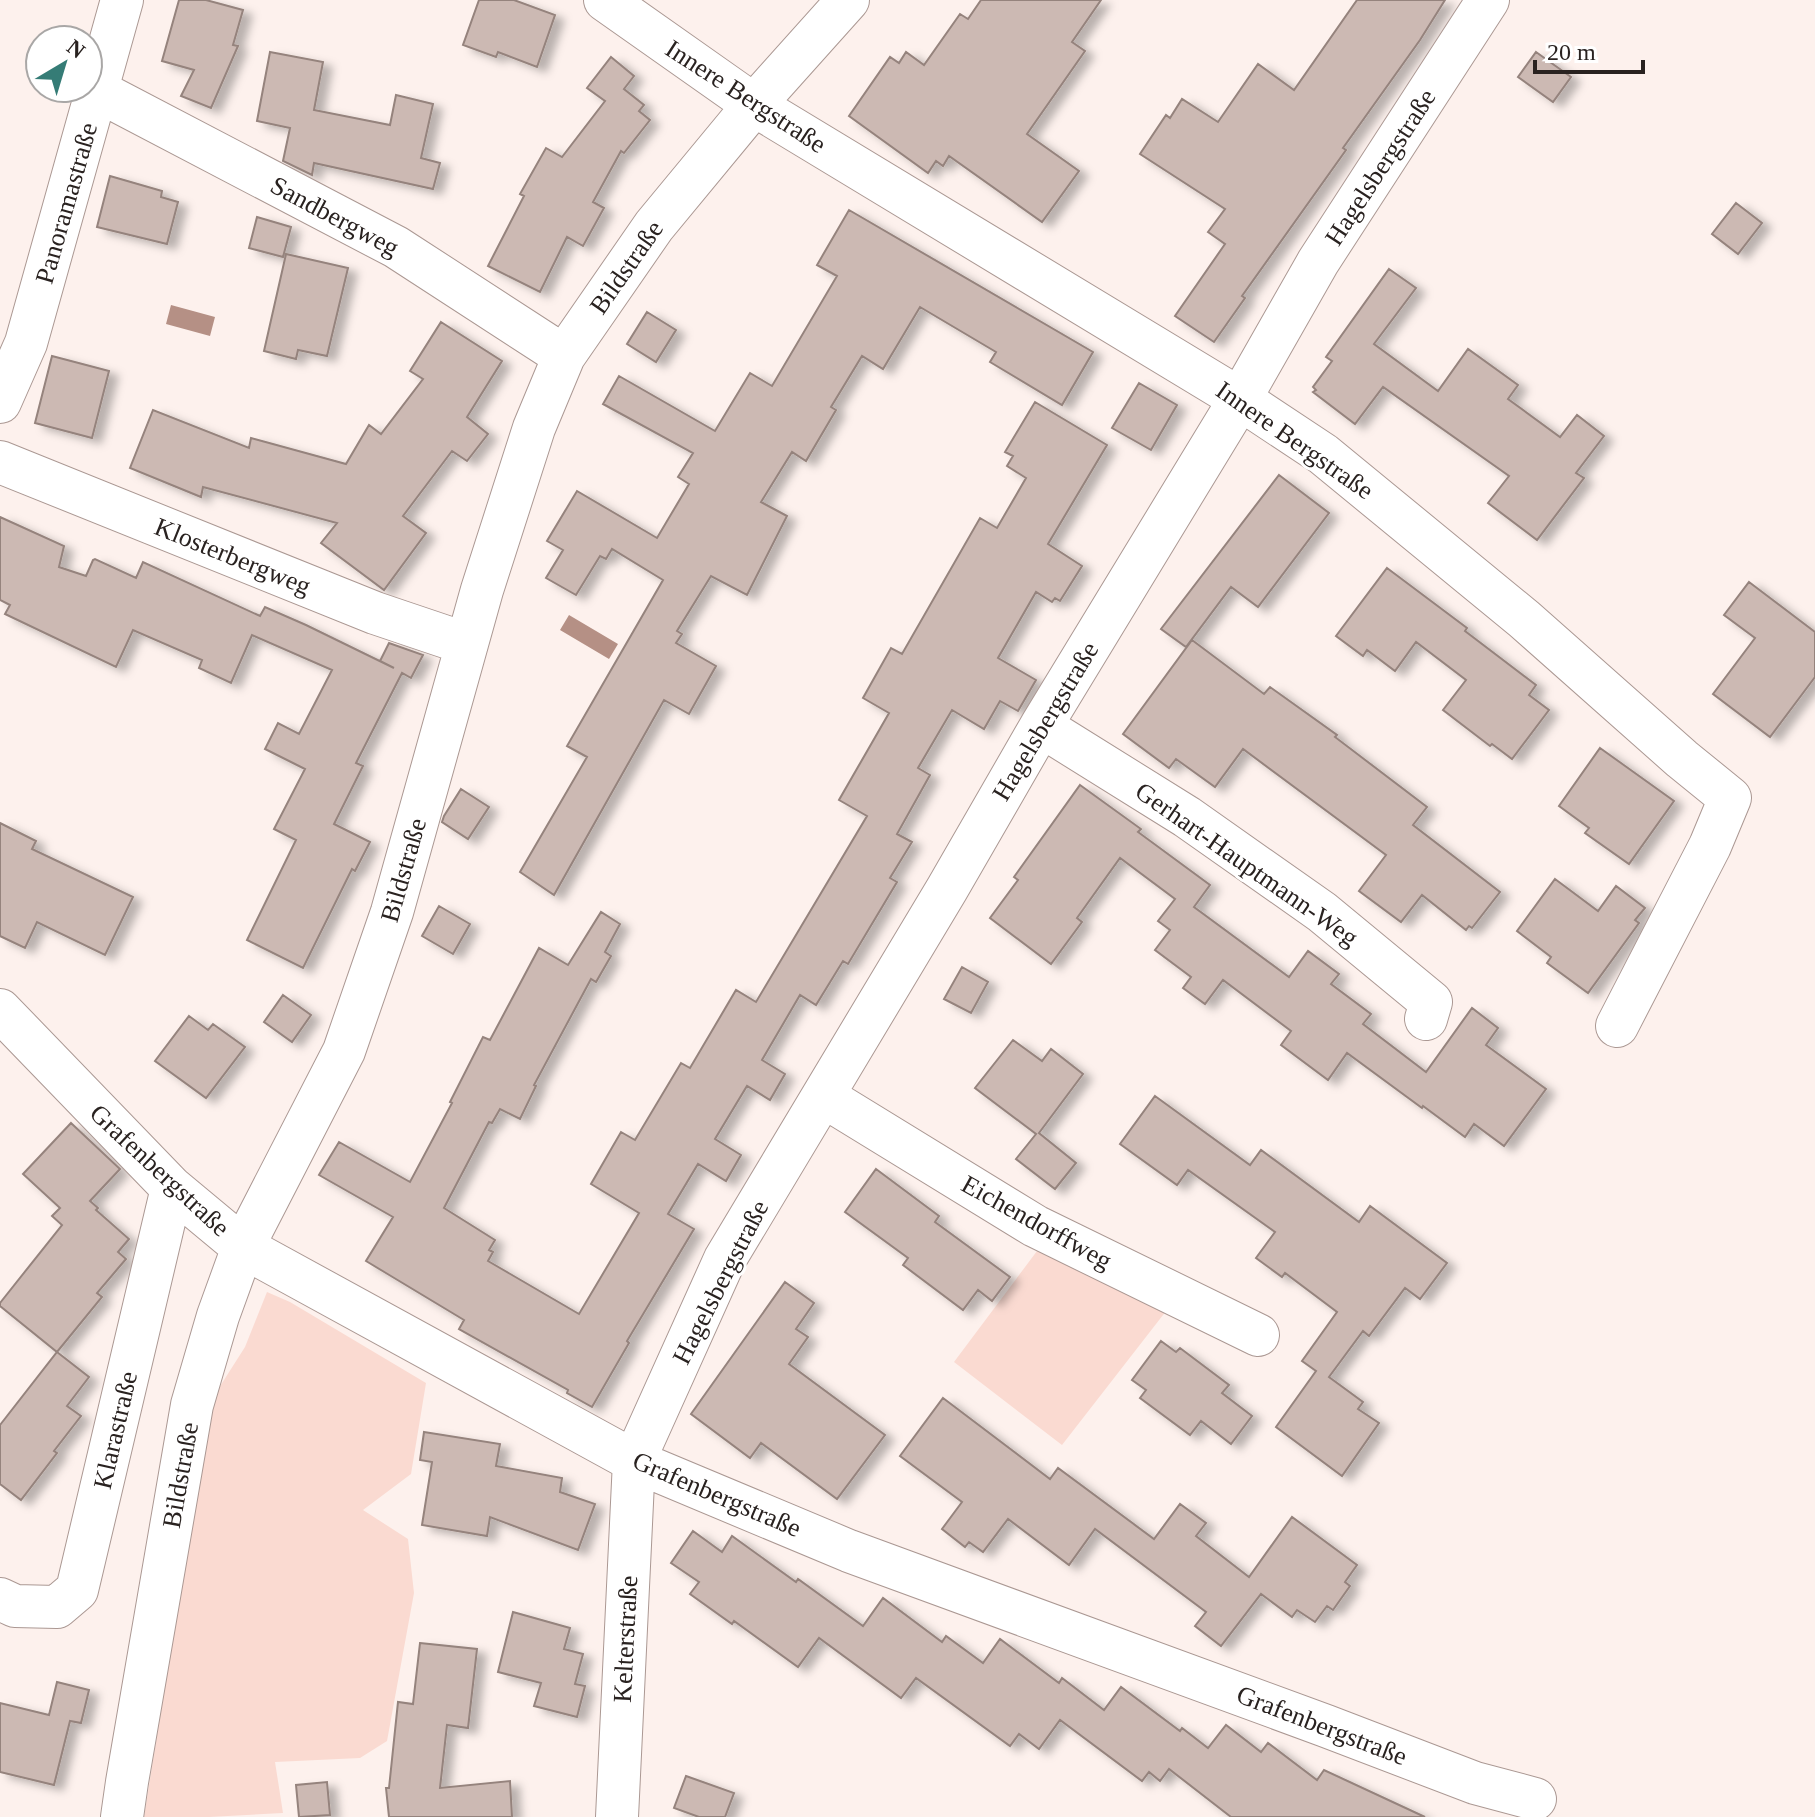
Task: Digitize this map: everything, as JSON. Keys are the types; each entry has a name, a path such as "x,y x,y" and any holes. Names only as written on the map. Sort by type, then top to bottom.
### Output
{"street":[{"name":"Panoramastraße","path":"104,68 122,0"},
{"name":"Innere Bergstraße","path":"605,0 754,105 1240,399 1335,464 1524,619 1730,798 1710,846 1617,1026"},
{"name":"Bildstraße","path":"122,1817 192,1405 218,1316 243,1247 344,1051 392,912 482,590 534,428 564,356 654,226 754,105 848,0"},
{"name":"Hagelsbergstraße","path":"634,1461 725,1259 1041,726 1240,399 1318,262 1488,0"},
{"name":"Sandbergweg","path":"104,94 396,247 564,356"},
{"name":"Panoramastraße","path":"0,402 26,343 94,104"},
{"name":"Klosterbergweg","path":"0,462 375,613 467,644"},
{"name":"Gerhart-Hauptmann-Weg","path":"1041,726 1187,817 1322,912 1431,1002 1426,1019"},
{"name":"Grafenbergstraße","path":"0,1010 172,1188 243,1247 634,1461 849,1551 1475,1783 1535,1799"},
{"name":"Eichendorffweg","path":"823,1096 1035,1226 1258,1335"},
{"name":"Klarastraße","path":"0,1599 15,1606 57,1607 77,1590 172,1188"},
{"name":"Kelterstraße","path":"617,1817 634,1461"}],"shaded area":[{"path":"171,305 215,317 210,336 166,324"},
{"path":"569,615 618,644 609,659 560,630"},
{"path":"1043,1243 1170,1306 1062,1445 954,1362"},
{"path":"267,1292 290,1302 426,1383 411,1474 363,1510 408,1539 414,1593 387,1741 360,1758 275,1762 283,1813 144,1817 210,1402 245,1347"}],"building":[{"path":"179,0 206,0 243,10 233,45 238,46 211,108 181,96 194,70 162,61"},
{"path":"479,0 514,0 555,15 537,67 498,52 496,57 463,45"},
{"path":"981,0 1101,0 1072,42 1085,51 1027,134 1079,171 1042,222 949,156 943,166 936,161 928,173 849,116 890,57 899,63 906,52 924,65 960,14 968,19"},
{"path":"1357,0 1445,0 1343,148 1346,150 1242,296 1245,298 1214,342 1175,316 1225,244 1208,232 1225,209 1140,154 1166,115 1170,118 1182,99 1218,122 1258,64 1294,90"},
{"path":"270,52 323,62 314,110 390,125 396,95 433,104 421,158 440,163 433,189 314,163 312,175 283,161 290,128 257,121"},
{"path":"1536,52 1571,77 1553,102 1518,77"},
{"path":"611,57 634,76 624,89 644,105 639,111 650,120 624,153 621,151 593,202 604,208 583,246 567,237 540,292 488,266 524,196 520,194 546,148 562,157 605,101 587,88"},
{"path":"110,176 162,191 161,197 178,202 167,244 97,227"},
{"path":"1736,203 1762,223 1738,254 1712,234"},
{"path":"849,210 1093,352 1062,405 990,362 996,352 920,307 883,369 862,356 831,407 836,410 806,461 792,452 761,502 787,516 747,595 711,576 677,631 682,634 676,643 716,666 689,714 664,700 554,895 520,872 587,757 567,746 663,580 612,549 606,559 600,556 576,595 546,578 563,550 547,541 577,491 657,538 689,484 678,477 693,453 603,404 619,376 715,431 750,373 772,386 837,276 817,265"},
{"path":"257,217 291,227 283,257 249,248"},
{"path":"286,254 348,268 327,356 298,350 296,359 264,351"},
{"path":"1389,269 1416,288 1374,344 1438,391 1468,349 1518,385 1508,399 1560,437 1577,415 1604,436 1576,473 1584,478 1537,540 1488,503 1509,476 1383,387 1355,424 1313,392 1316,390 1313,387 1332,361 1326,357"},
{"path":"647,312 676,330 656,362 627,344"},
{"path":"441,322 502,361 467,417 488,434 467,461 452,451 403,516 426,533 384,590 321,543 337,523 203,487 201,497 130,468 153,410 249,448 251,438 346,464 369,425 381,434 423,379 410,371"},
{"path":"52,356 109,371 92,438 35,423"},
{"path":"1139,383 1177,405 1151,450 1112,428"},
{"path":"1035,402 1107,445 1048,544 1082,566 1060,601 1055,598 1052,602 1036,592 998,658 1036,680 1018,711 1000,701 984,729 952,710 918,768 930,775 897,834 912,842 890,878 897,882 848,964 843,961 816,1005 800,995 762,1060 785,1074 770,1100 747,1086 715,1139 741,1155 726,1181 698,1164 668,1214 694,1229 627,1341 629,1343 592,1407 567,1393 568,1390 459,1329 464,1320 366,1261 393,1217 319,1175 339,1142 410,1182 483,1037 490,1040 539,948 568,965 601,912 620,924 605,952 611,956 596,982 591,979 534,1085 520,1119 500,1109 492,1123 489,1122 444,1208 495,1240 489,1250 493,1252 488,1261 579,1314 639,1213 591,1184 621,1132 635,1140 681,1063 690,1068 736,990 756,1002 867,816 839,800 889,713 863,698 891,648 902,654 980,518 997,528 1026,478 1007,466 1013,456 1005,452"},
{"path":"1279,475 1329,513 1258,607 1231,587 1186,647 1161,629"},
{"path":"0,517 64,546 59,567 86,576 95,559 136,578 143,562 260,616 265,607 394,668 380,661 389,643 423,655 411,678 402,673 356,763 363,766 334,824 370,842 355,871 352,869 303,968 247,940 296,840 274,829 305,769 265,749 278,723 299,734 332,670 252,635 231,683 199,668 202,660 133,630 116,667 5,614 10,605 0,600"},
{"path":"1387,568 1536,685 1529,695 1549,710 1512,759 1443,710 1466,680 1416,642 1395,671 1367,650 1363,656 1336,636"},
{"path":"1749,582 1815,632 1815,677 1770,737 1713,694 1755,638 1724,615"},
{"path":"1192,640 1264,694 1270,687 1337,735 1335,737 1427,807 1413,825 1500,892 1472,928 1469,926 1466,930 1422,895 1401,922 1359,891 1386,855 1243,749 1215,787 1176,759 1169,768 1123,734"},
{"path":"1600,748 1674,801 1629,864 1585,833 1589,828 1559,806"},
{"path":"1080,785 1210,885 1194,907 1289,977 1308,951 1339,974 1331,984 1371,1014 1363,1024 1426,1072 1472,1008 1498,1028 1486,1045 1546,1089 1504,1146 1474,1124 1465,1137 1347,1053 1328,1080 1281,1045 1291,1031 1223,980 1205,1004 1183,988 1191,977 1155,950 1170,930 1158,921 1175,899 1120,858 1077,918 1082,922 1051,964 990,918 1018,880 1014,877"},
{"path":"461,789 489,807 468,839 442,822"},
{"path":"0,823 36,841 32,849 133,897 105,955 37,922 25,948 0,936"},
{"path":"1555,879 1598,911 1616,886 1645,908 1635,920 1639,923 1588,993 1547,963 1551,957 1517,931"},
{"path":"439,906 470,924 453,954 422,936"},
{"path":"962,967 988,982 971,1013 944,999"},
{"path":"283,995 311,1015 292,1042 264,1022"},
{"path":"189,1016 208,1030 213,1024 245,1047 206,1098 155,1061"},
{"path":"1013,1040 1042,1061 1051,1049 1083,1074 1039,1133 1076,1163 1055,1189 1016,1159 1036,1134 975,1088"},
{"path":"1155,1096 1250,1165 1261,1150 1359,1222 1370,1206 1447,1263 1420,1299 1405,1288 1369,1336 1363,1331 1329,1377 1363,1402 1358,1409 1379,1423 1342,1476 1276,1427 1316,1371 1302,1361 1337,1312 1285,1273 1282,1277 1256,1258 1275,1232 1188,1170 1177,1185 1120,1144"},
{"path":"71,1123 120,1169 90,1201 129,1239 118,1252 126,1259 97,1293 102,1297 57,1352 0,1303 62,1225 52,1216 60,1208 23,1174"},
{"path":"876,1169 939,1216 935,1222 1010,1277 992,1301 978,1290 963,1310 903,1265 908,1258 845,1212"},
{"path":"785,1282 814,1303 796,1329 808,1337 789,1364 885,1435 837,1499 761,1443 750,1458 691,1414"},
{"path":"1161,1341 1176,1352 1180,1348 1229,1385 1222,1393 1252,1416 1231,1444 1201,1421 1190,1435 1140,1398 1146,1390 1132,1380"},
{"path":"57,1352 89,1377 67,1406 81,1416 21,1500 0,1484 0,1425"},
{"path":"943,1398 1050,1479 1058,1468 1154,1539 1180,1504 1206,1523 1196,1536 1249,1577 1292,1517 1357,1565 1345,1582 1350,1586 1333,1610 1327,1606 1315,1622 1297,1610 1292,1617 1261,1594 1221,1646 1195,1626 1206,1612 1095,1529 1069,1565 1008,1519 983,1552 969,1542 965,1547 942,1529 962,1502 900,1456"},
{"path":"424,1432 500,1444 496,1466 562,1478 560,1492 595,1504 578,1550 490,1517 487,1536 422,1525 432,1462 420,1460"},
{"path":"693,1531 722,1552 732,1536 863,1626 883,1598 942,1642 946,1636 983,1663 1000,1639 1059,1683 1062,1678 1104,1710 1121,1687 1208,1748 1226,1725 1261,1752 1268,1743 1317,1780 1324,1770 1425,1817 1231,1817 1169,1769 1160,1781 1149,1772 1142,1781 1060,1720 1039,1749 1019,1734 1010,1746 916,1678 901,1698 819,1638 798,1667 690,1594 699,1582 671,1563"},
{"path":"513,1612 570,1628 564,1649 583,1654 575,1684 585,1686 577,1717 534,1706 541,1683 498,1672"},
{"path":"420,1643 477,1649 468,1728 447,1725 440,1788 510,1781 512,1817 389,1817 386,1788 389,1788 398,1702 413,1704"},
{"path":"57,1682 89,1690 81,1723 70,1721 54,1785 0,1772 0,1703 49,1715"},
{"path":"686,1776 734,1793 725,1817 699,1817 674,1808"},
{"path":"327,1782 330,1815 299,1817 296,1785"}]}
